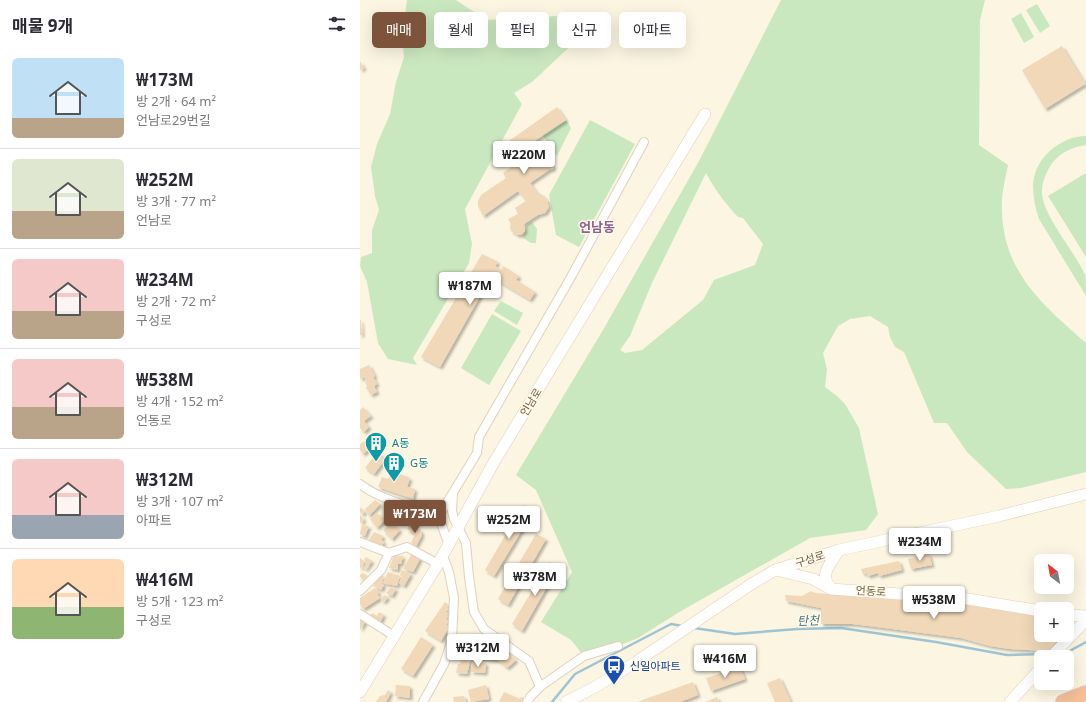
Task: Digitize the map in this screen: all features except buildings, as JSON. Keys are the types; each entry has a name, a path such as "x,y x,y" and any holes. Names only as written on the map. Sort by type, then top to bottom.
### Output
{"highway":[{"path":"1063,702 1086,693"}],"main road":[{"name":"언남로","path":"360,692 441,560 494,462 704,114"},
{"name":"구성로","path":"566,702 595,687 636,662 750,585 775,570 839,550 999,516 1086,494"},
{"path":"831,589 824,578 825,573 839,550"},
{"name":"언동로","path":"775,570 812,579 831,589 968,599 1034,610"},
{"path":"1074,615 1086,616"},
{"path":"1058,650 1086,620"},
{"path":"1010,702 1034,675"}],"street":[{"path":"438,515 477,453 479,437 569,280 644,142"},
{"path":"360,484 385,498 438,515"},
{"path":"454,489 452,511 458,528 466,543 468,577 474,612 484,629 529,662 540,687"},
{"path":"438,515 449,545"},
{"path":"360,542 389,554"},
{"path":"360,591 381,570 389,554 407,547 441,560 449,572 454,598 452,639 444,664 423,702"},
{"path":"360,614 394,636"},
{"path":"527,702 540,687 584,656 618,646"}],"green space":[{"path":"407,0 456,0 474,12 434,12 434,48 488,48 488,20 496,19 496,48 549,48 549,16 557,16 557,48 568,48 532,82 514,93 522,104 465,209 472,244 469,263 413,358 417,365 388,359 378,343 367,282 360,266 361,257 372,253 372,230 379,210 375,196 371,167 377,144 390,114 396,82 404,57 403,48 426,48 426,12 405,12"},
{"path":"781,0 985,0 980,20 979,145 1008,165 1002,198 1003,223 1007,244 1015,264 1025,281 1038,297 1086,343 1086,472 1021,488 1006,489 967,452 947,423 934,423 904,352 895,347 890,337 888,327 870,316 850,319 838,326 823,353 827,369 825,387 845,404 859,428 878,514 866,530 810,538 681,611 638,638 618,646 584,656 571,640 541,622 572,572 536,490 516,475 603,330 699,161","holes":["706,173 729,207 738,217 743,218 763,244 755,265 714,280 703,300 642,350 625,353 620,350 630,336 652,283"]},
{"path":"1037,4 1050,26 1040,33 1026,10"},
{"path":"1021,13 1034,37 1024,43 1011,19"},
{"path":"566,120 571,128 557,156 542,135"},
{"path":"590,120 635,144 579,247 556,235 549,195"},
{"path":"1086,136 1086,145 1070,149 1060,155 1052,163 1045,177 1042,191 1043,200 1047,211 1085,275 1086,296 1039,219 1034,202 1033,185 1034,175 1038,166 1050,151 1067,140"},
{"path":"1086,173 1086,257 1048,196"},
{"path":"532,222 537,229 536,243 531,243 523,238 527,225"},
{"path":"501,301 523,313 517,325 494,311"},
{"path":"492,314 521,331 489,385 461,368"}],"waterway":[{"name":"탄천","path":"552,702 575,674 671,624 683,626"},
{"name":"탄천","path":"694,628 735,634 797,629 841,628 936,642 1007,655 1034,654"},
{"name":"탄천","path":"1071,650 1086,642"}],"place":[{"name":"A동","path":"376,462"},
{"name":"G동","path":"394,482"},
{"name":"신일아파트","path":"614,686"}],"district":[{"name":"언남동","path":"597,227"}]}
